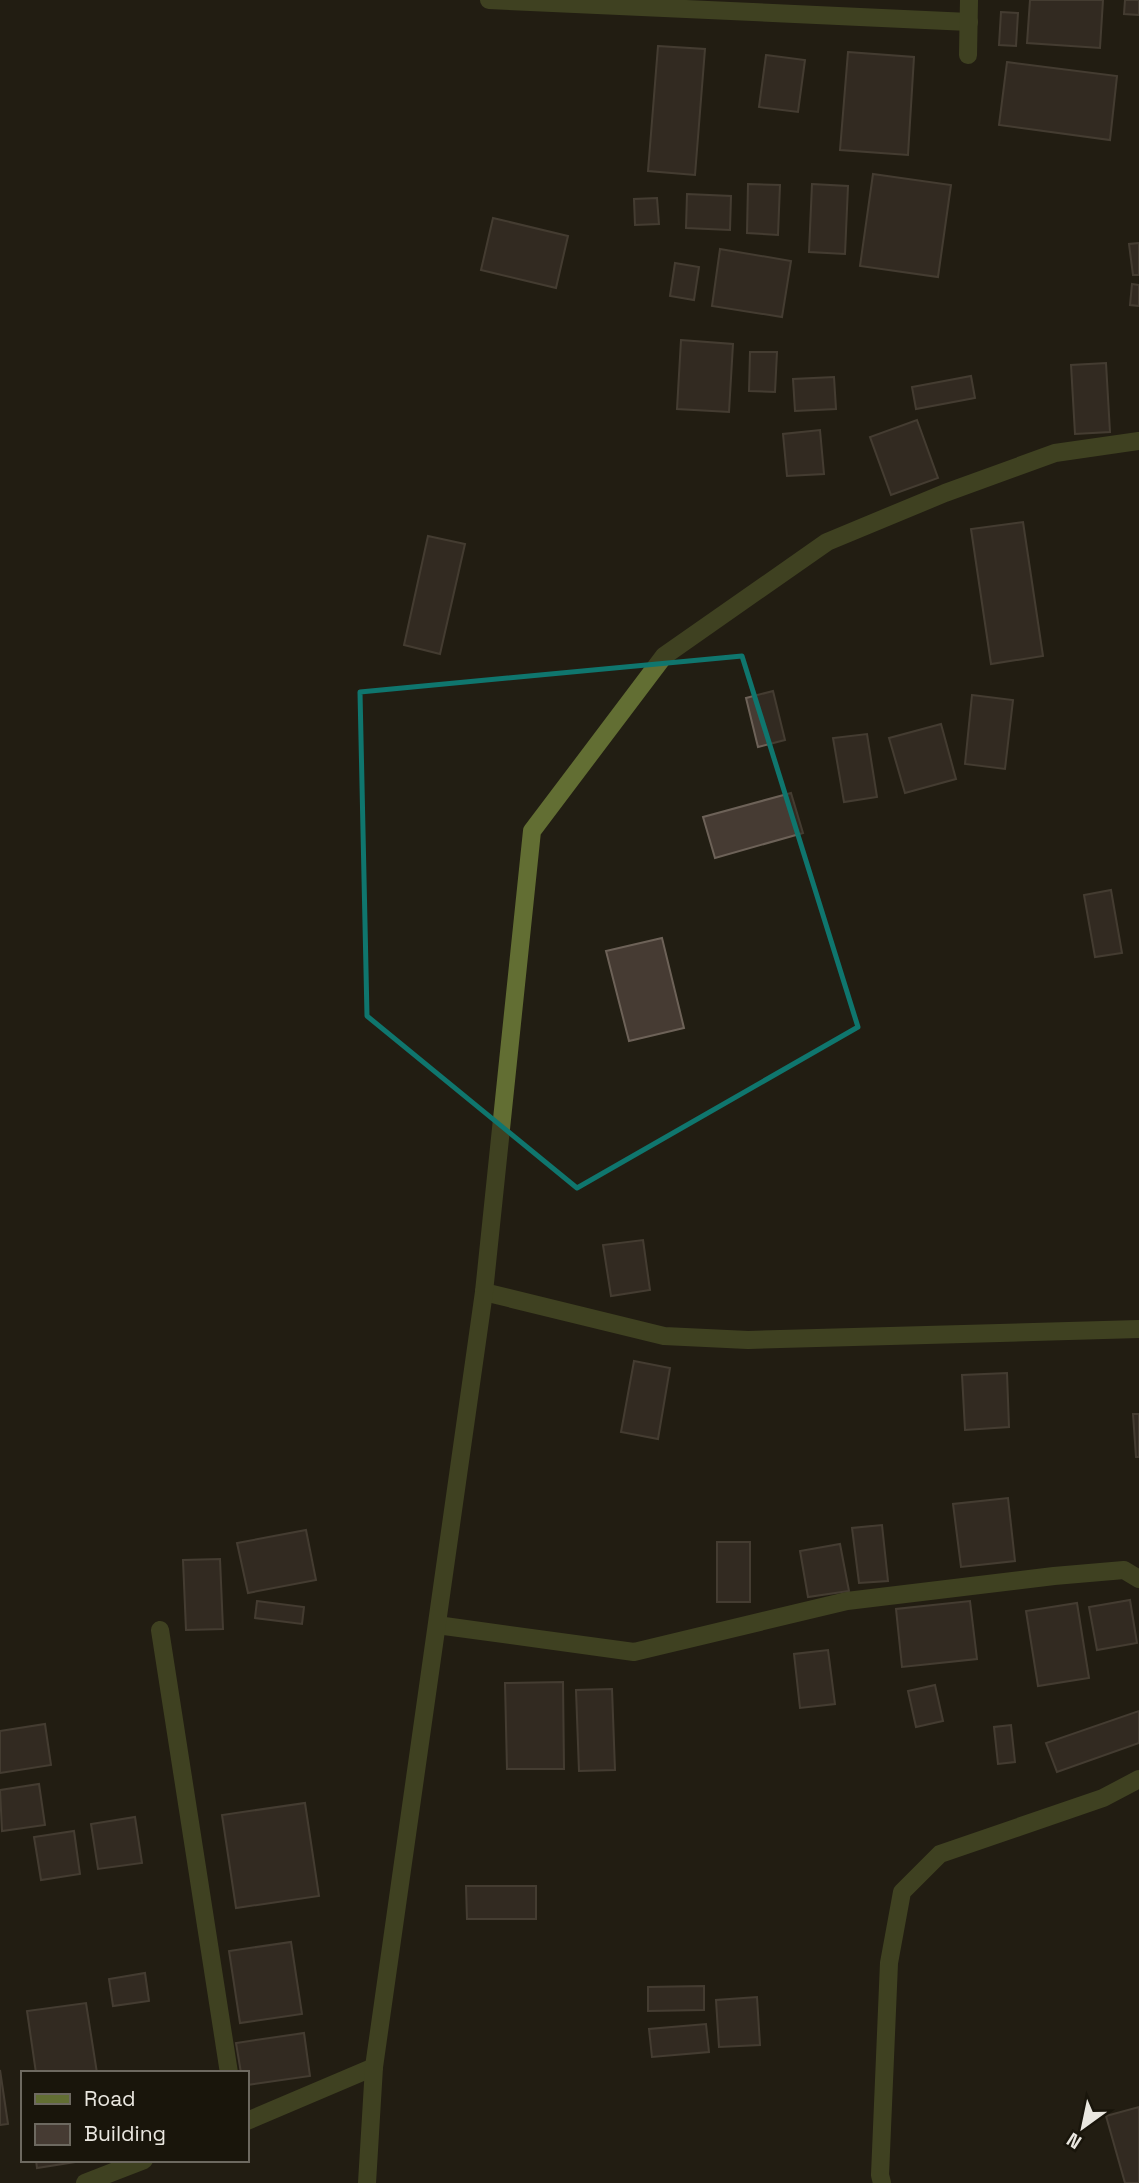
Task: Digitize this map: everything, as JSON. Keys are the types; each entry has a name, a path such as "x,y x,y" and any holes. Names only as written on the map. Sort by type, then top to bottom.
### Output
{"street":[{"path":"489,0 968,22"},
{"path":"968,55 969,0"},
{"path":"367,2183 374,2067 484,1292 532,831 664,656 827,542 945,493 1055,453 1139,441"},
{"path":"484,1292 664,1336 748,1340 1139,1329"},
{"path":"437,1625 634,1652 847,1601 1124,1570 1139,1578"},
{"path":"160,1630 229,2071"},
{"path":"882,2183 880,2175 889,1963 902,1892 940,1854 1103,1798 1139,1779"},
{"path":"248,2121 374,2067"},
{"path":"85,2183 140,2162"}],"highlighted area":[{"path":"742,656 858,1027 577,1188 367,1016 360,692"}],"building":[{"path":"1030,0 1103,0 1100,48 1027,43"},
{"path":"1125,0 1139,0 1139,15 1124,14"},
{"path":"1001,12 1018,13 1016,46 999,45"},
{"path":"658,46 705,49 695,175 648,171"},
{"path":"848,52 914,57 908,155 840,150"},
{"path":"766,55 805,60 798,112 759,107"},
{"path":"1007,62 1117,76 1110,140 999,125"},
{"path":"873,174 951,185 938,277 860,266"},
{"path":"748,184 780,185 778,235 747,233"},
{"path":"812,184 848,186 845,254 809,252"},
{"path":"687,194 731,196 730,230 686,228"},
{"path":"657,198 659,224 635,225 634,199"},
{"path":"493,218 568,236 556,288 481,270"},
{"path":"1139,243 1139,275 1133,275 1129,244"},
{"path":"720,249 791,261 782,317 712,306"},
{"path":"675,263 699,267 694,300 670,296"},
{"path":"1132,284 1139,285 1139,306 1130,305"},
{"path":"681,340 733,344 729,412 677,409"},
{"path":"750,352 777,352 775,392 749,391"},
{"path":"1106,363 1110,432 1075,434 1071,365"},
{"path":"971,376 975,398 916,409 912,387"},
{"path":"834,377 836,409 795,411 793,379"},
{"path":"917,420 938,478 891,495 870,437"},
{"path":"820,430 824,474 787,476 783,434"},
{"path":"1023,522 1043,656 991,664 971,529"},
{"path":"428,536 465,544 440,654 404,645"},
{"path":"773,691 785,740 758,747 746,698"},
{"path":"972,695 1013,700 1005,769 965,764"},
{"path":"941,724 956,779 905,793 889,738"},
{"path":"867,734 877,797 844,802 833,738"},
{"path":"791,793 803,833 715,858 703,817"},
{"path":"1111,890 1122,953 1095,957 1084,895"},
{"path":"662,938 684,1028 629,1041 606,951"},
{"path":"643,1240 650,1290 611,1296 603,1245"},
{"path":"634,1361 670,1368 658,1439 621,1432"},
{"path":"1007,1373 1009,1427 965,1430 962,1375"},
{"path":"1133,1414 1139,1414 1139,1457 1136,1457"},
{"path":"1008,1498 1015,1561 961,1567 953,1504"},
{"path":"882,1525 888,1581 859,1583 852,1528"},
{"path":"306,1530 316,1580 248,1593 237,1543"},
{"path":"717,1542 750,1542 750,1602 717,1602"},
{"path":"840,1544 849,1591 808,1597 800,1551"},
{"path":"220,1559 223,1629 186,1630 183,1560"},
{"path":"1130,1600 1137,1643 1097,1650 1089,1607"},
{"path":"257,1601 304,1607 302,1624 255,1618"},
{"path":"970,1601 977,1659 902,1667 896,1609"},
{"path":"1077,1603 1089,1678 1038,1686 1026,1611"},
{"path":"828,1650 835,1704 800,1708 794,1654"},
{"path":"563,1682 564,1769 507,1769 505,1683"},
{"path":"935,1685 943,1721 916,1727 908,1691"},
{"path":"612,1689 615,1770 579,1771 576,1690"},
{"path":"1139,1711 1139,1743 1057,1772 1046,1743"},
{"path":"45,1724 51,1765 0,1773 0,1731"},
{"path":"1011,1725 1015,1762 998,1764 994,1727"},
{"path":"39,1784 45,1825 2,1831 0,1790"},
{"path":"305,1803 319,1896 236,1908 222,1815"},
{"path":"135,1817 142,1863 98,1869 91,1824"},
{"path":"74,1831 80,1874 41,1880 34,1837"},
{"path":"466,1886 536,1886 536,1919 467,1919"},
{"path":"291,1942 302,2014 240,2023 229,1951"},
{"path":"145,1973 149,2001 113,2006 109,1979"},
{"path":"704,1986 704,2010 648,2011 648,1987"},
{"path":"757,1997 760,2045 719,2047 716,2000"},
{"path":"86,2003 97,2071 36,2071 27,2011"},
{"path":"706,2024 709,2052 652,2057 649,2029"},
{"path":"304,2033 310,2076 248,2085 248,2071 241,2071 236,2043"},
{"path":"0,2070 8,2124 0,2125"},
{"path":"1139,2107 1139,2183 1125,2183 1106,2116"},
{"path":"36,2162 75,2162 37,2168"}]}
